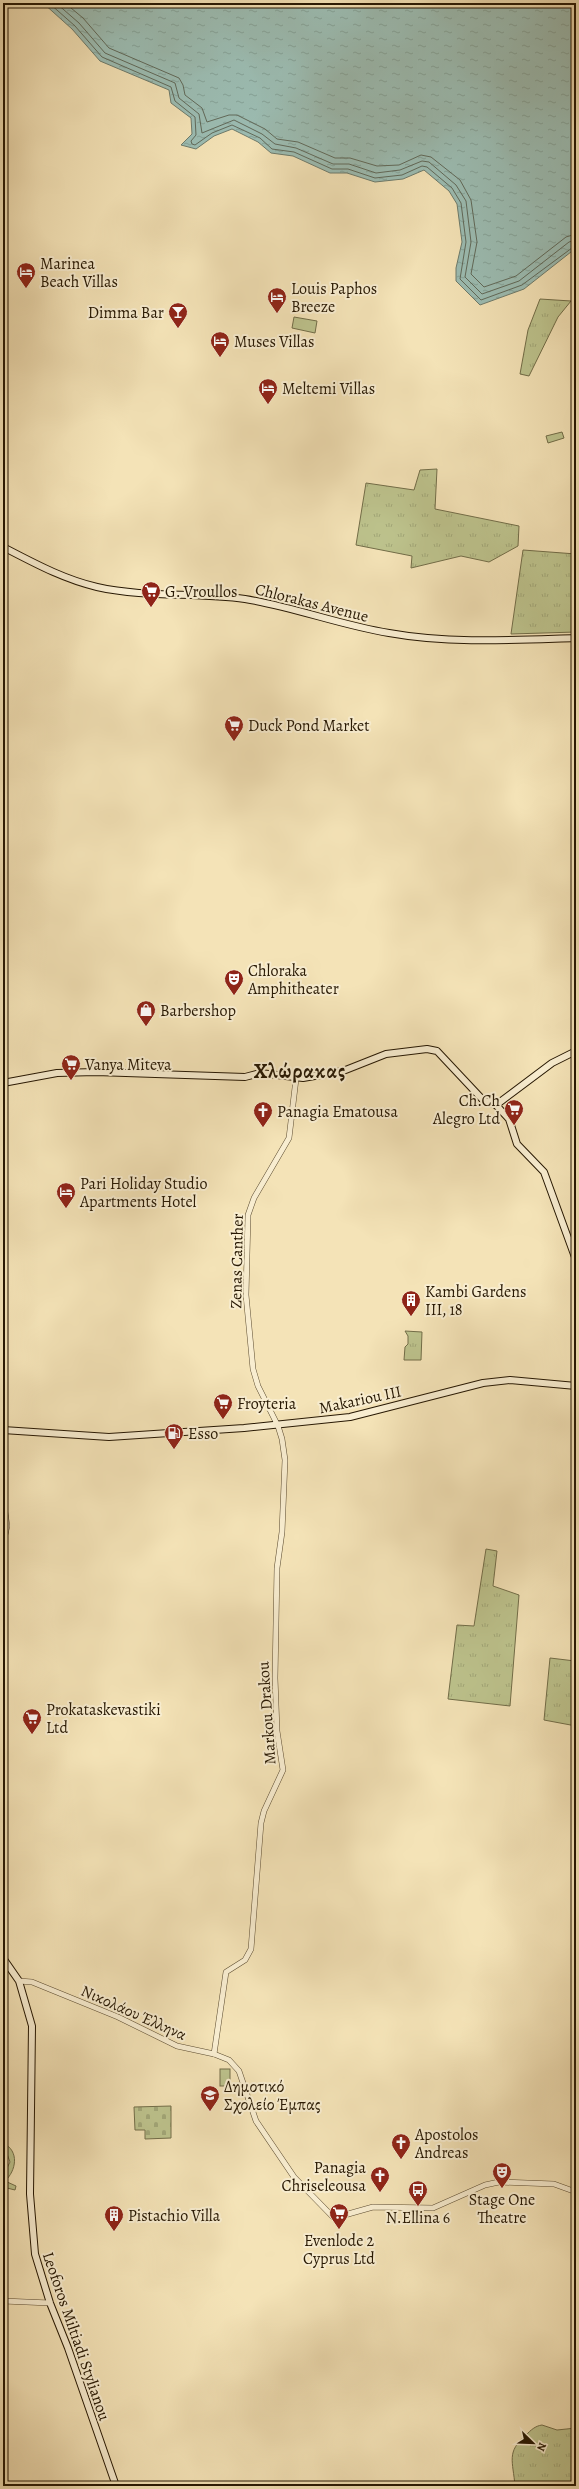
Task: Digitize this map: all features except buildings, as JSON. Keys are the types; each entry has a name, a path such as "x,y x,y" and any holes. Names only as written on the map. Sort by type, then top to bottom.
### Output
{"main road":[{"name":"Chlorakas Avenue","path":"3,546 60,575 98,587 146,593 221,596 249,600 391,634 465,640 576,638"},
{"path":"3,1083 76,1072 248,1077 260,1073 296,1079 343,1071 386,1054 432,1049 442,1055 483,1100 496,1105 509,1119 517,1144 544,1172 576,1260"},
{"path":"496,1105 552,1063 576,1051"},
{"name":"Makariou III","path":"3,1430 109,1437 278,1426 332,1420 370,1413 483,1383 510,1380 576,1386"},
{"name":"Leoforos Miltiadi Stylianou","path":"3,1958 19,1981 28,2008 33,2036 30,2221 38,2269 68,2348 116,2486"}],"street":[{"name":"Zenas Canther","path":"278,1426 258,1386 253,1369 246,1295 248,1215 254,1198 289,1138 296,1079"},
{"name":"Markou Drakou","path":"214,2054 226,1972 245,1960 251,1949 261,1824 264,1811 283,1770 277,1731 274,1678 278,1568 282,1532 285,1460 282,1439 278,1426"},
{"path":"3,1498 7,1526 3,1544"},
{"name":"Νικολάου Έλληνα","path":"19,1981 32,1982 118,2017 177,2046 214,2054 229,2060 236,2067 256,2121 294,2177 334,2218 373,2207 433,2208 485,2186 499,2182 554,2184 576,2192"},
{"path":"3,2301 50,2303"}],"green space":[{"path":"540,299 571,301 558,317 529,376 520,374 528,330"},
{"path":"294,317 317,321 315,333 292,328"},
{"path":"562,432 564,438 548,443 546,436"},
{"path":"437,469 435,509 519,526 518,546 489,562 461,556 411,568 412,556 356,545 366,483 414,490 420,470"},
{"path":"523,550 576,554 576,632 511,634"},
{"path":"405,1331 422,1332 421,1360 404,1360 405,1347 408,1344 408,1336"},
{"path":"486,1549 497,1551 493,1586 519,1595 510,1706 448,1699 457,1625 474,1626"},
{"path":"576,1648 576,1726 544,1720 550,1658 575,1661"},
{"path":"220,2069 230,2069 230,2086 220,2086"},
{"path":"171,2106 171,2138 145,2139 145,2130 135,2130 134,2107"},
{"path":"3,2143 12,2151 14,2156 14,2167 9,2177 5,2181 16,2186 15,2190 3,2187 3,2176 10,2162"},
{"path":"542,2425 557,2430 576,2428 576,2486 515,2486 512,2463 513,2452 520,2441 531,2430"}],"water":[{"path":"43,3 576,3 576,248 524,289 480,305 456,281 456,268 462,242 457,204 449,191 424,170 403,179 375,182 347,173 330,173 293,156 271,153 258,142 232,129 214,136 196,149 181,145 192,134 191,118 171,103 169,90 100,61 72,29"}],"place":[{"name":"Marinea Beach Villas","path":"26,289"},
{"name":"Louis Paphos Breeze","path":"277,314"},
{"name":"Dimma Bar","path":"178,329"},
{"name":"Muses Villas","path":"220,358"},
{"name":"Meltemi Villas","path":"268,405"},
{"name":"G. Vroullos","path":"151,608"},
{"name":"Duck Pond Market","path":"234,742"},
{"name":"Chloraka Amphitheater","path":"234,996"},
{"name":"Barbershop","path":"146,1027"},
{"name":"Vanya Miteva","path":"71,1081"},
{"name":"Ch.Ch Alegro Ltd","path":"514,1126"},
{"name":"Panagia Ematousa","path":"263,1128"},
{"name":"Pari Holiday Studio Apartments Hotel","path":"66,1209"},
{"name":"Kambi Gardens III, 18","path":"411,1317"},
{"name":"Froyteria","path":"223,1420"},
{"name":"Esso","path":"174,1450"},
{"name":"Prokataskevastiki Ltd","path":"32,1735"},
{"name":"Δημοτικό Σχολείο Έμπας","path":"210,2112"},
{"name":"Apostolos Andreas","path":"401,2160"},
{"name":"Stage One Theatre","path":"502,2189"},
{"name":"Panagia Chriseleousa","path":"380,2193"},
{"name":"N.Ellina 6","path":"418,2207"},
{"name":"Evenlode 2 Cyprus Ltd","path":"339,2230"},
{"name":"Pistachio Villa","path":"114,2232"}],"district":[{"name":"Χλώρακας","path":"300,1071"}]}
